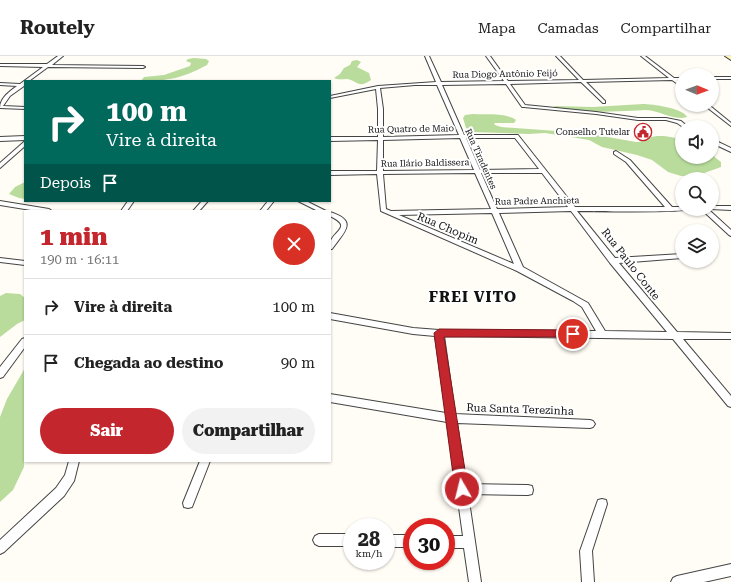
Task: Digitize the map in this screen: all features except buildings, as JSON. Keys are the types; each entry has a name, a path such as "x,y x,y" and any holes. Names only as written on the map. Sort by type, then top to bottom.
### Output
{"street":[{"path":"29,80 61,56"},
{"name":"Rua Tiradentes","path":"427,56 520,269"},
{"path":"488,56 524,106 596,113 638,119 666,119 675,121"},
{"path":"558,56 580,81 603,102"},
{"path":"643,56 674,79"},
{"path":"0,65 143,67"},
{"path":"719,78 731,78"},
{"name":"Rua Diogo Antônio Feijó","path":"331,97 378,87 439,83 674,79"},
{"path":"0,84 24,83"},
{"path":"0,107 8,95 24,84"},
{"path":"378,87 381,102 382,138 380,173 383,210 388,213"},
{"path":"0,107 24,108"},
{"path":"715,112 731,125"},
{"name":"Rua Quatro de Maio","path":"331,139 516,136"},
{"name":"Rua Paulo Conte","path":"516,136 613,261 731,403"},
{"path":"0,140 24,138"},
{"path":"0,166 24,144"},
{"path":"719,144 731,150"},
{"path":"616,153 628,161 637,170 671,210"},
{"name":"Rua Ilário Baldissera","path":"331,173 544,171"},
{"path":"197,210 204,202"},
{"path":"264,210 270,202"},
{"path":"303,202 321,210"},
{"path":"0,203 43,210"},
{"path":"719,208 731,208"},
{"name":"Rua Padre Anchieta","path":"388,213 574,209 675,210"},
{"name":"Rua Chopim","path":"388,213 520,269 576,299 585,305 602,334"},
{"path":"331,214 341,219 344,223 344,228 331,246"},
{"path":"712,216 731,234"},
{"path":"613,261 675,257"},
{"path":"0,260 24,263"},
{"path":"331,316 413,331 439,333 731,336"},
{"path":"439,333 475,582"},
{"path":"0,374 24,342"},
{"name":"Rua Santa Terezinha","path":"331,398 451,418 590,424"},
{"path":"0,548 60,492 70,477 74,462"},
{"path":"188,503 205,462"},
{"path":"462,489 528,490"},
{"path":"588,582 586,551 602,504"},
{"path":"319,540 343,540"},
{"path":"455,542 469,542"},
{"path":"677,582 711,578 731,570"}],"green space":[{"path":"188,59 206,59 209,61 207,65 183,76 159,80 142,80 144,77 164,75 190,66 191,63 186,61"},
{"path":"357,60 361,62 357,67 369,73 371,80 367,83 358,84 347,79 334,78 340,74 344,68 350,65 352,61"},
{"path":"643,104 674,109 675,112 681,112 687,117 677,118 650,110 611,112 569,111 554,106 593,107"},
{"path":"495,114 512,117 516,120 514,123 494,123 495,125 501,127 585,133 636,142 657,136 666,136 675,138 675,164 719,164 719,160 721,162 721,167 707,172 675,172 675,174 668,172 652,160 602,147 589,140 545,133 528,134 471,132 466,128 463,118 465,115"},
{"path":"24,182 24,199 9,194 15,187"},
{"path":"6,293 20,294 24,297 24,320 0,337 0,296"},
{"path":"24,370 24,467 13,490 0,502 0,417 7,399"}],"place":[{"name":"Conselho Tutelar","path":"643,132"}],"district":[{"name":"FREI VITO","path":"473,297"}],"route":[{"path":"462,489 439,333 573,334"}]}
